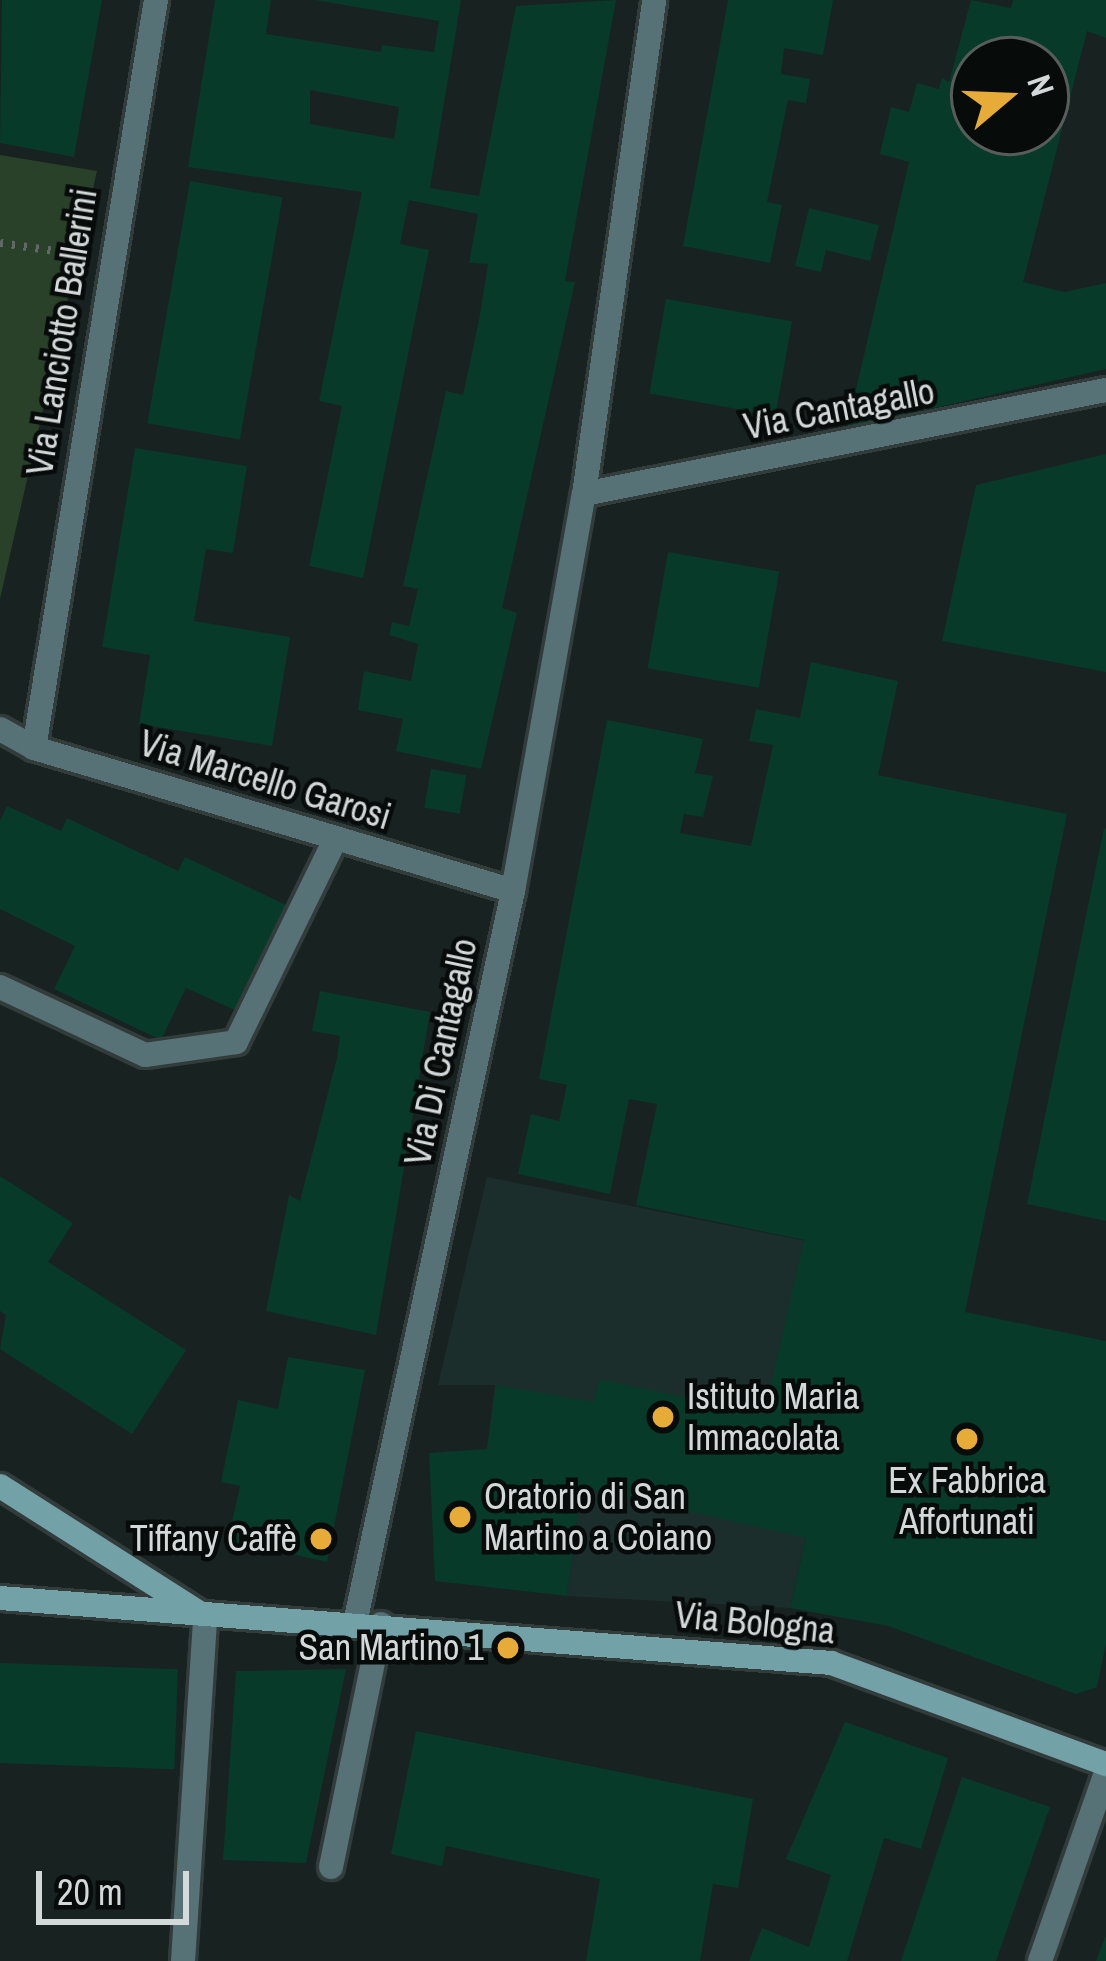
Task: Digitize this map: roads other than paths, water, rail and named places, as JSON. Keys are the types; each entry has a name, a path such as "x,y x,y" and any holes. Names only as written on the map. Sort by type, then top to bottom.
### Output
{"street":[{"name":"Via Lanciotto Ballerini","path":"34,748 108,259 156,0"},
{"name":"Via Di Cantagallo","path":"368,1623 512,891 584,494 654,0"},
{"name":"Via Cantagallo","path":"584,494 1106,390"},
{"name":"Via Marcello Garosi","path":"0,729 34,748 512,891"},
{"path":"0,988 146,1054 236,1042 336,838"},
{"path":"0,1486 205,1617 183,1961"},
{"name":"Via Bologna","path":"0,1598 205,1617 368,1623 831,1663 1106,1763"},
{"path":"331,1867 368,1623"},
{"path":"1040,1961 1106,1773"}],"place":[{"name":"Istituto Maria Immacolata","path":"663,1417"},
{"name":"Ex Fabbrica Affortunati","path":"967,1439"},
{"name":"Oratorio di San Martino a Coiano","path":"460,1517"},
{"name":"Tiffany Caffè","path":"321,1539"},
{"name":"San Martino 1","path":"508,1648"}]}
